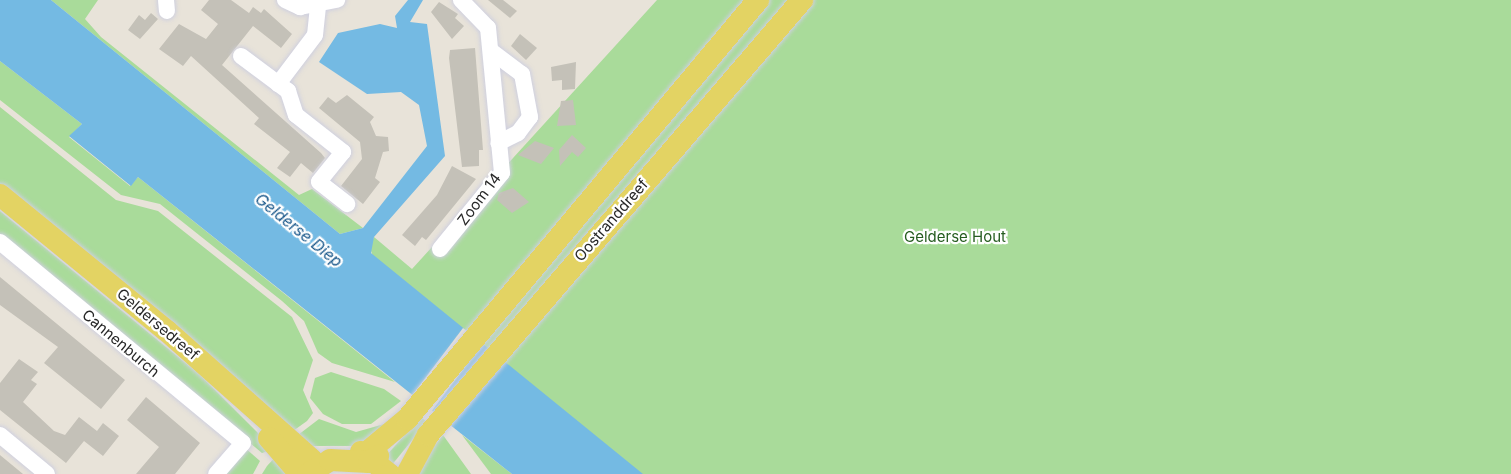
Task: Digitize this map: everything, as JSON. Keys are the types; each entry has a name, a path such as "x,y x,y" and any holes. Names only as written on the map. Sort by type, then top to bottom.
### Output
{"main road":[{"name":"Oostranddreef","path":"376,462 402,423 758,0"},
{"name":"Oostranddreef","path":"406,474 425,438 802,0"},
{"name":"Geldersedreef","path":"0,195 167,331 303,470"},
{"name":"Geldersedreef","path":"0,206 239,405 303,470"},
{"name":"Oostranddreef","path":"395,474 412,447 425,438"},
{"path":"303,470 342,449 376,462"}],"street":[{"path":"285,0 318,6 337,0"},
{"name":"Zoom 14","path":"440,249 502,173 491,51 485,21 461,0"},
{"path":"278,84 315,34 318,6"},
{"path":"491,51 522,74 530,117 518,133 498,142"},
{"path":"241,56 288,91 296,115 343,152 319,182 347,204"},
{"name":"Cannenburch","path":"0,242 243,443 216,474"},
{"path":"0,436 47,474"}],"green space":[{"path":"51,0 98,0 85,19 101,37 299,195 312,189 363,228 340,234"},
{"name":"Gelderse Hout","path":"657,0 1511,0 1511,474 624,474 375,262 370,248 374,237 412,269"},
{"path":"0,61 82,124 69,137 130,186 138,177 395,382 332,363 318,353 304,321 160,204 121,195 0,100"},
{"path":"0,107 116,200 158,211 292,317 313,360 303,390 313,413 307,421 293,431 0,191"},
{"path":"0,211 199,374 274,449 262,453 0,236"},
{"path":"331,372 384,389 401,401 371,424 342,424 323,414 310,398 315,378"},
{"path":"421,417 427,422 391,466 383,459"},
{"path":"319,419 356,432 388,423 384,431 356,446 307,446 298,435"},
{"path":"443,435 471,474 411,474 435,445"},
{"path":"462,435 512,474 491,474"},
{"path":"244,447 260,461 253,474 222,474"},
{"path":"278,454 286,474 262,474 267,466"}],"water":[{"name":"Gelderse Diep","path":"0,0 51,0 340,234 363,228 427,146 419,105 401,92 367,94 319,62 338,33 380,24 397,28 395,16 408,0 423,0 410,22 427,24 445,156 374,237 371,253 643,474 512,474 138,177 131,186 69,136 82,124 0,61"}],"pier":[{"path":"463,328 483,343 430,413 410,398"}],"building":[{"path":"209,0 231,0 249,13 253,7 261,13 264,9 292,34 281,48 253,26 222,65 321,153 325,158 313,173 301,163 290,177 277,168 290,152 254,124 259,118 191,56 183,66 159,49 179,24 206,39 218,24 201,10"},
{"path":"488,0 503,0 517,11 510,18"},
{"path":"439,2 458,14 455,18 464,26 452,39 431,12"},
{"path":"151,13 158,19 140,39 128,30 139,15 145,20"},
{"path":"520,34 537,48 526,60 511,46"},
{"path":"475,48 483,150 479,150 479,166 462,167 449,58 450,50"},
{"path":"576,62 575,89 562,90 562,80 552,81 551,67"},
{"path":"347,95 374,117 370,122 376,136 388,137 389,151 383,152 375,178 380,182 363,204 341,186 362,159 360,142 319,108 328,97 336,103"},
{"path":"573,100 576,125 557,126 561,101"},
{"path":"572,135 586,148 578,157 572,152 560,166 559,150"},
{"path":"535,141 554,148 541,164 518,155"},
{"path":"452,166 476,179 426,240 422,237 415,246 402,235 437,195"},
{"path":"513,188 529,202 512,213 497,200 499,193"},
{"path":"0,277 125,380 101,409 44,363 58,347 0,305"},
{"path":"19,359 38,372 31,380 37,384 23,402 54,431 65,435 79,417 97,431 103,423 119,436 103,456 84,441 66,463 0,410 0,383"},
{"path":"146,397 200,443 175,474 136,474 159,447 127,420"},
{"path":"0,455 23,474 0,474"}]}
